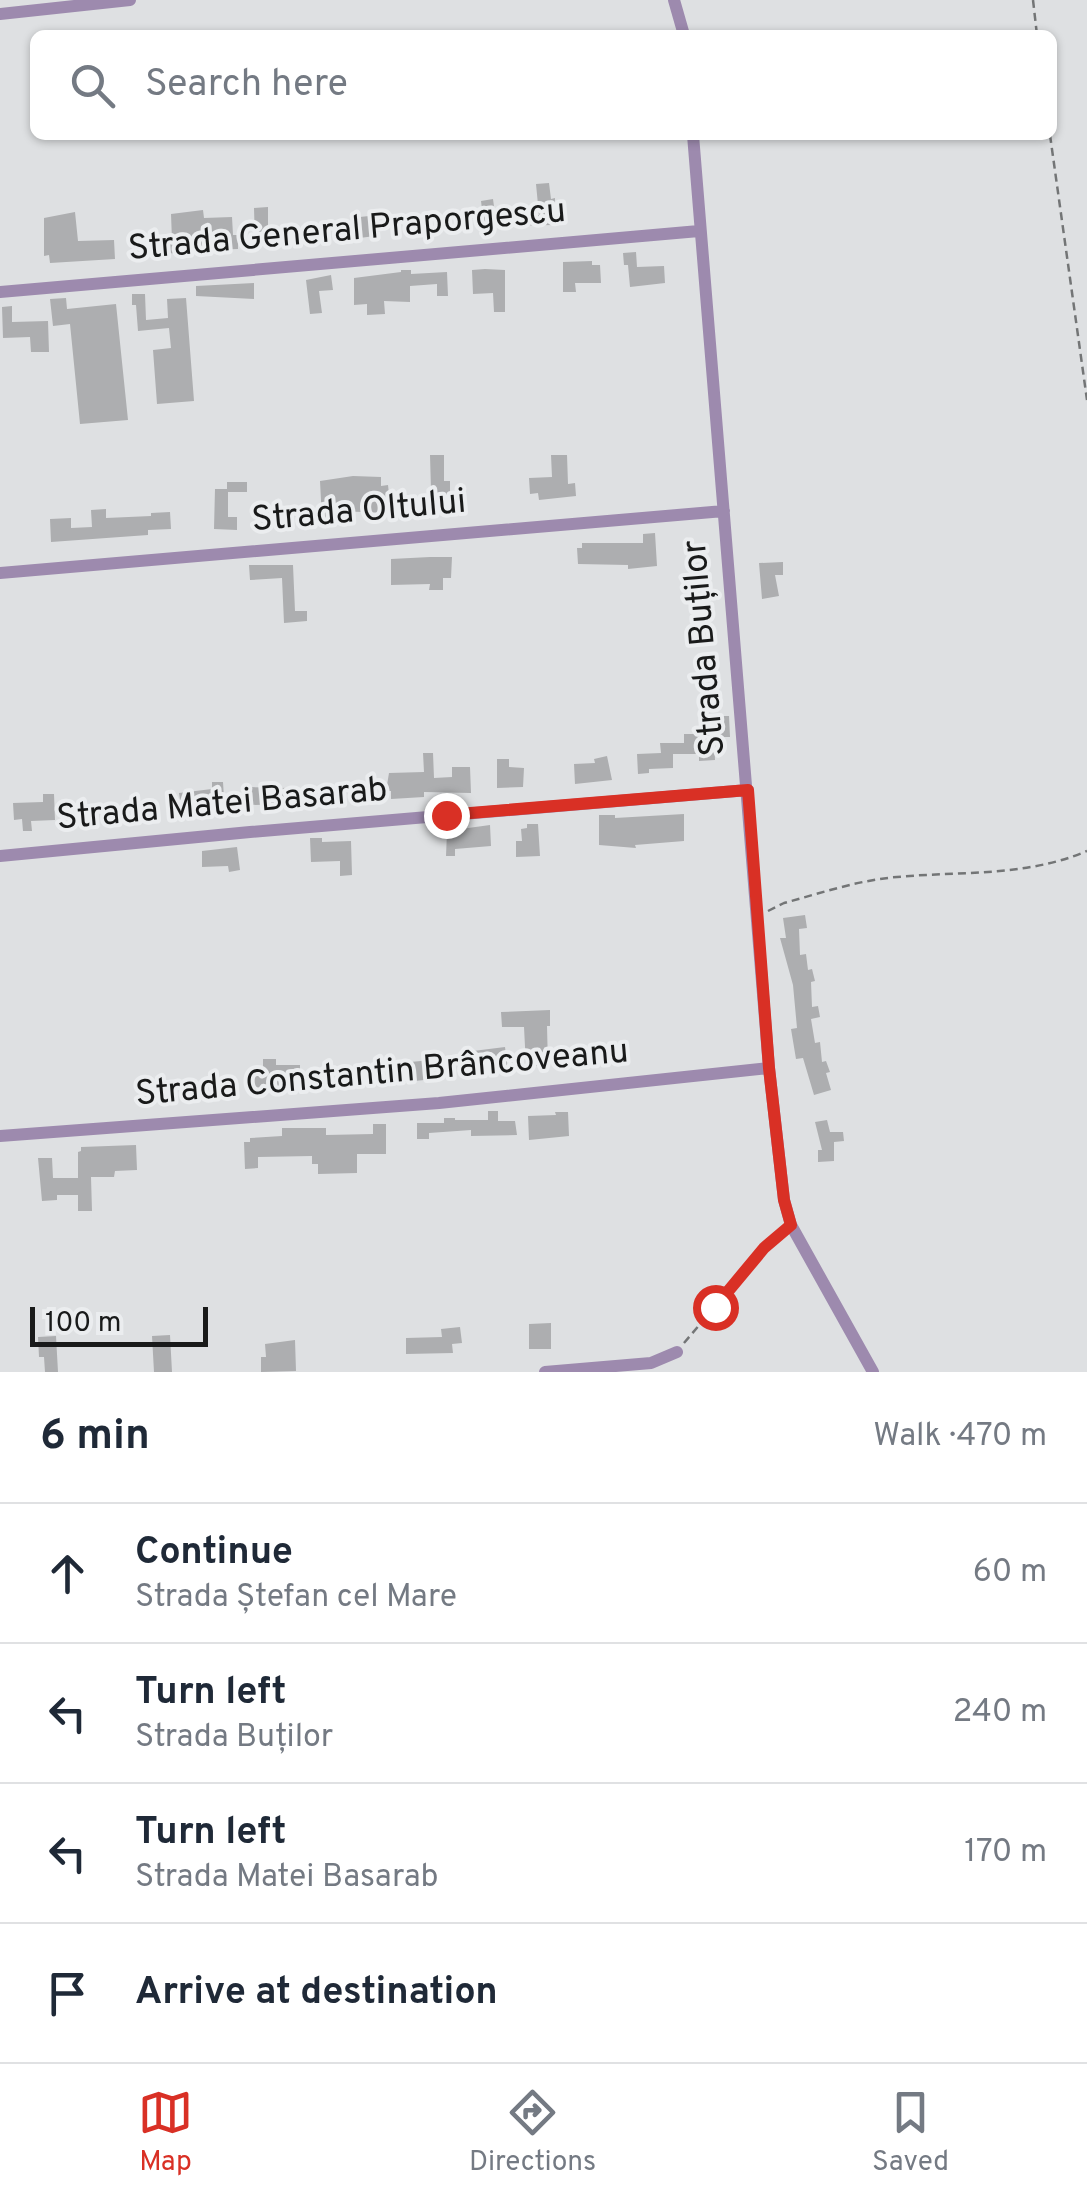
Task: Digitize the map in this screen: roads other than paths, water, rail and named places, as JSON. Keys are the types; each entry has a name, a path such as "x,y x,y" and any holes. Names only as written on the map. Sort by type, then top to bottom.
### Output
{"street":[{"path":"0,14 130,0"},
{"path":"674,0 683,30"},
{"name":"Strada Buților","path":"693,140 769,1068 784,1200 791,1225 874,1372"},
{"name":"Strada General Praporgescu","path":"0,292 699,231"},
{"name":"Strada Oltului","path":"0,574 724,510"},
{"name":"Strada Matei Basarab","path":"0,856 748,790"},
{"name":"Strada Constantin Brâncoveanu","path":"0,1136 439,1103 769,1068"},
{"path":"545,1372 651,1363 677,1352"}]}
